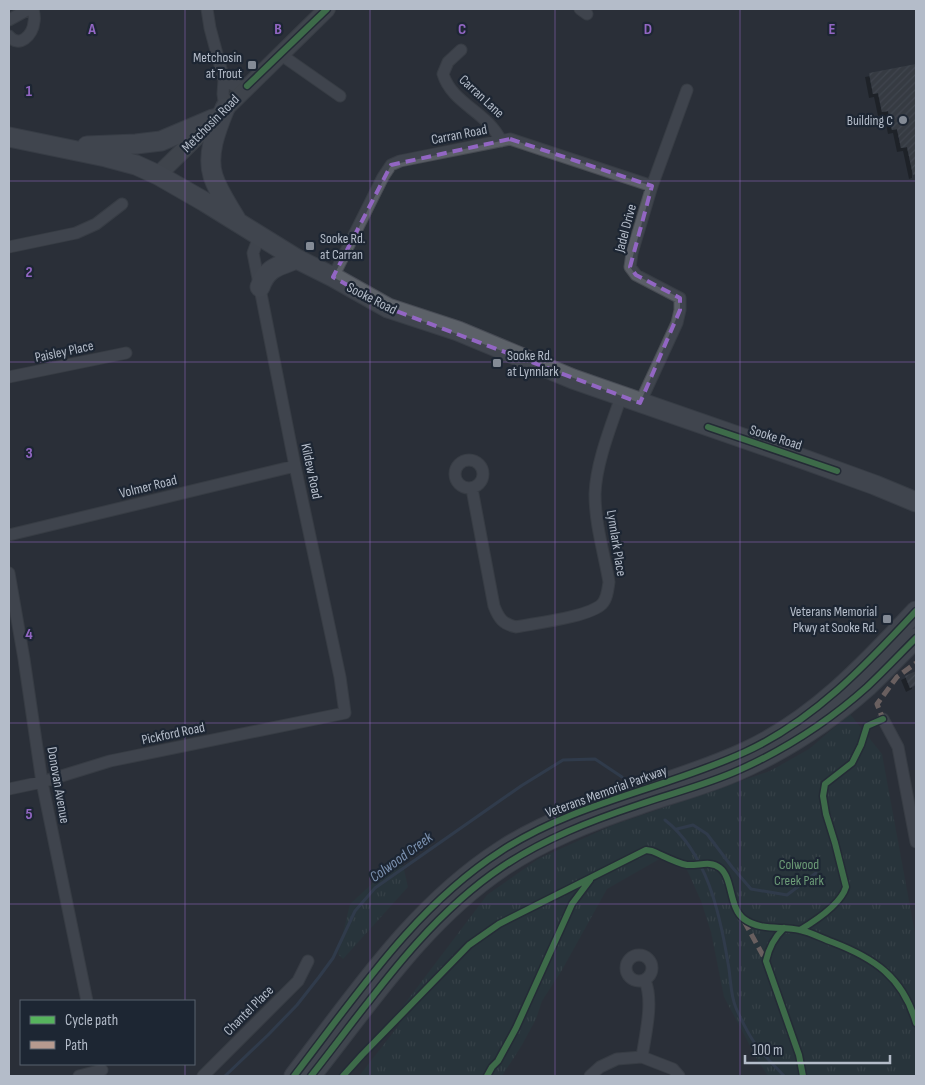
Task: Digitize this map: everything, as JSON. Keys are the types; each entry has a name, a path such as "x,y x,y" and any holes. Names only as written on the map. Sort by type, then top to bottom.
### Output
{"main road":[{"name":"Metchosin Road","path":"158,175 280,54 318,12"},
{"path":"57,148 161,141 219,113"},
{"path":"219,113 212,148 211,164 213,176 239,224"},
{"name":"Sooke Road","path":"9,137 136,165 158,175 297,260 333,277 388,308 458,331 621,397 806,460 916,502"},
{"path":"260,287 270,271 297,260"},
{"name":"Veterans Memorial Parkway","path":"294,1076 412,927 436,902 469,873 501,850 571,814 720,763 769,740 816,708 840,687 916,611"},
{"name":"Veterans Memorial Parkway","path":"311,1076 413,946 460,899 502,867 542,843 578,826 722,777 794,742 842,709 916,638"}],"street":[{"path":"9,20 29,9"},
{"path":"9,36 12,40 18,41 30,35 34,21 34,9"},
{"path":"207,9 210,28 224,80 219,113"},
{"name":"Carran Lane","path":"462,50 448,62 443,74 446,84 453,93 496,130 501,140"},
{"path":"280,54 340,96"},
{"path":"224,80 233,85 247,86"},
{"name":"Jadel Drive","path":"640,403 677,323 680,298 636,275 630,267 632,253 652,186 687,90"},
{"name":"Carran Road","path":"333,277 383,177 391,165 400,161 510,139 652,186"},
{"path":"9,248 76,233 96,224 122,204"},
{"name":"Kildew Road","path":"259,237 253,253 295,466 340,677 345,713"},
{"name":"Paisley Place","path":"9,377 126,353"},
{"name":"Lynnlark Place","path":"472,489 494,606 499,618 505,624 516,627 591,612 603,603 609,582 596,513 595,494 598,472 621,397"},
{"name":"Volmer Road","path":"9,535 295,466"},
{"name":"Donovan Avenue","path":"9,573 42,782 88,1000"},
{"name":"Pickford Road","path":"9,789 42,782 110,761 345,713"},
{"path":"884,718 898,748 916,842"},
{"name":"Chantel Place","path":"203,1076 298,981 308,961"},
{"path":"642,1057 649,1006 649,989 645,981"},
{"path":"590,1076 600,1067 617,1059 642,1057 673,1069 679,1076"},
{"path":"79,1076 102,1070"}],"highlighted area":[{"path":"510,139 652,186 630,267 636,275 680,298 680,310 640,403 388,308 333,277 391,165"}],"green space":[{"name":"Colwood Creek Park","path":"850,714 882,754 916,939 916,1076 768,1076 724,997 711,932 701,901 688,872 685,867 663,857 607,889 562,970 542,1001 536,1019 522,1045 502,1076 359,1076 399,1025 397,1014 487,895 538,859 613,825 770,771 809,749"},
{"path":"403,865 408,887 343,959 338,954 350,904 387,870"}],"building":[{"name":"Building C","path":"916,64 916,174 913,175 907,147 901,148 897,129 892,130 888,111 882,112 878,93 873,94 869,73"},
{"path":"916,671 916,685 910,688 905,676"}],"waterway":[{"name":"Colwood Creek","path":"225,1076 297,1005 333,958 355,911 375,888 521,786 563,760 595,759 622,777"},
{"name":"Colwood Creek","path":"665,820 691,849 709,886 721,925 733,997 740,1017 757,1046 784,1076"},
{"path":"677,829 693,825 707,834 751,889 787,895 816,873"}],"marked path":[{"path":"880,720 883,719 877,704 897,677 916,663"},
{"path":"744,921 766,961"}],"cycle path":[{"path":"247,86 327,9"},
{"path":"708,427 837,471"},
{"path":"294,1076 388,954 441,899 470,873 501,851 530,834 560,820 715,765 770,739 816,708 837,690 916,611"},
{"path":"311,1076 376,992 422,937 473,888 502,867 551,839 585,824 714,780 773,753 822,723 853,699 916,638"},
{"path":"800,930 833,906 839,900 846,887 826,814 823,796 825,784 852,763 861,745 867,726 883,719"},
{"path":"343,1076 469,945 499,924 646,850 687,865 712,864 720,868 727,879 739,914 750,923 764,927 808,932 847,948 874,963 895,981 903,993 916,1023"},
{"path":"487,1076 498,1061 516,1028 572,904 590,880"},
{"path":"784,928 772,943 766,961 799,1055 803,1076"}],"place":[{"name":"Metchosin at Trout","path":"252,65"},
{"name":"Building C","path":"903,120"},
{"name":"Sooke Rd. at Carran","path":"310,246"},
{"name":"Sooke Rd. at Lynnlark","path":"497,363"},
{"name":"Veterans Memorial Pkwy at Sooke Rd.","path":"887,619"}]}
